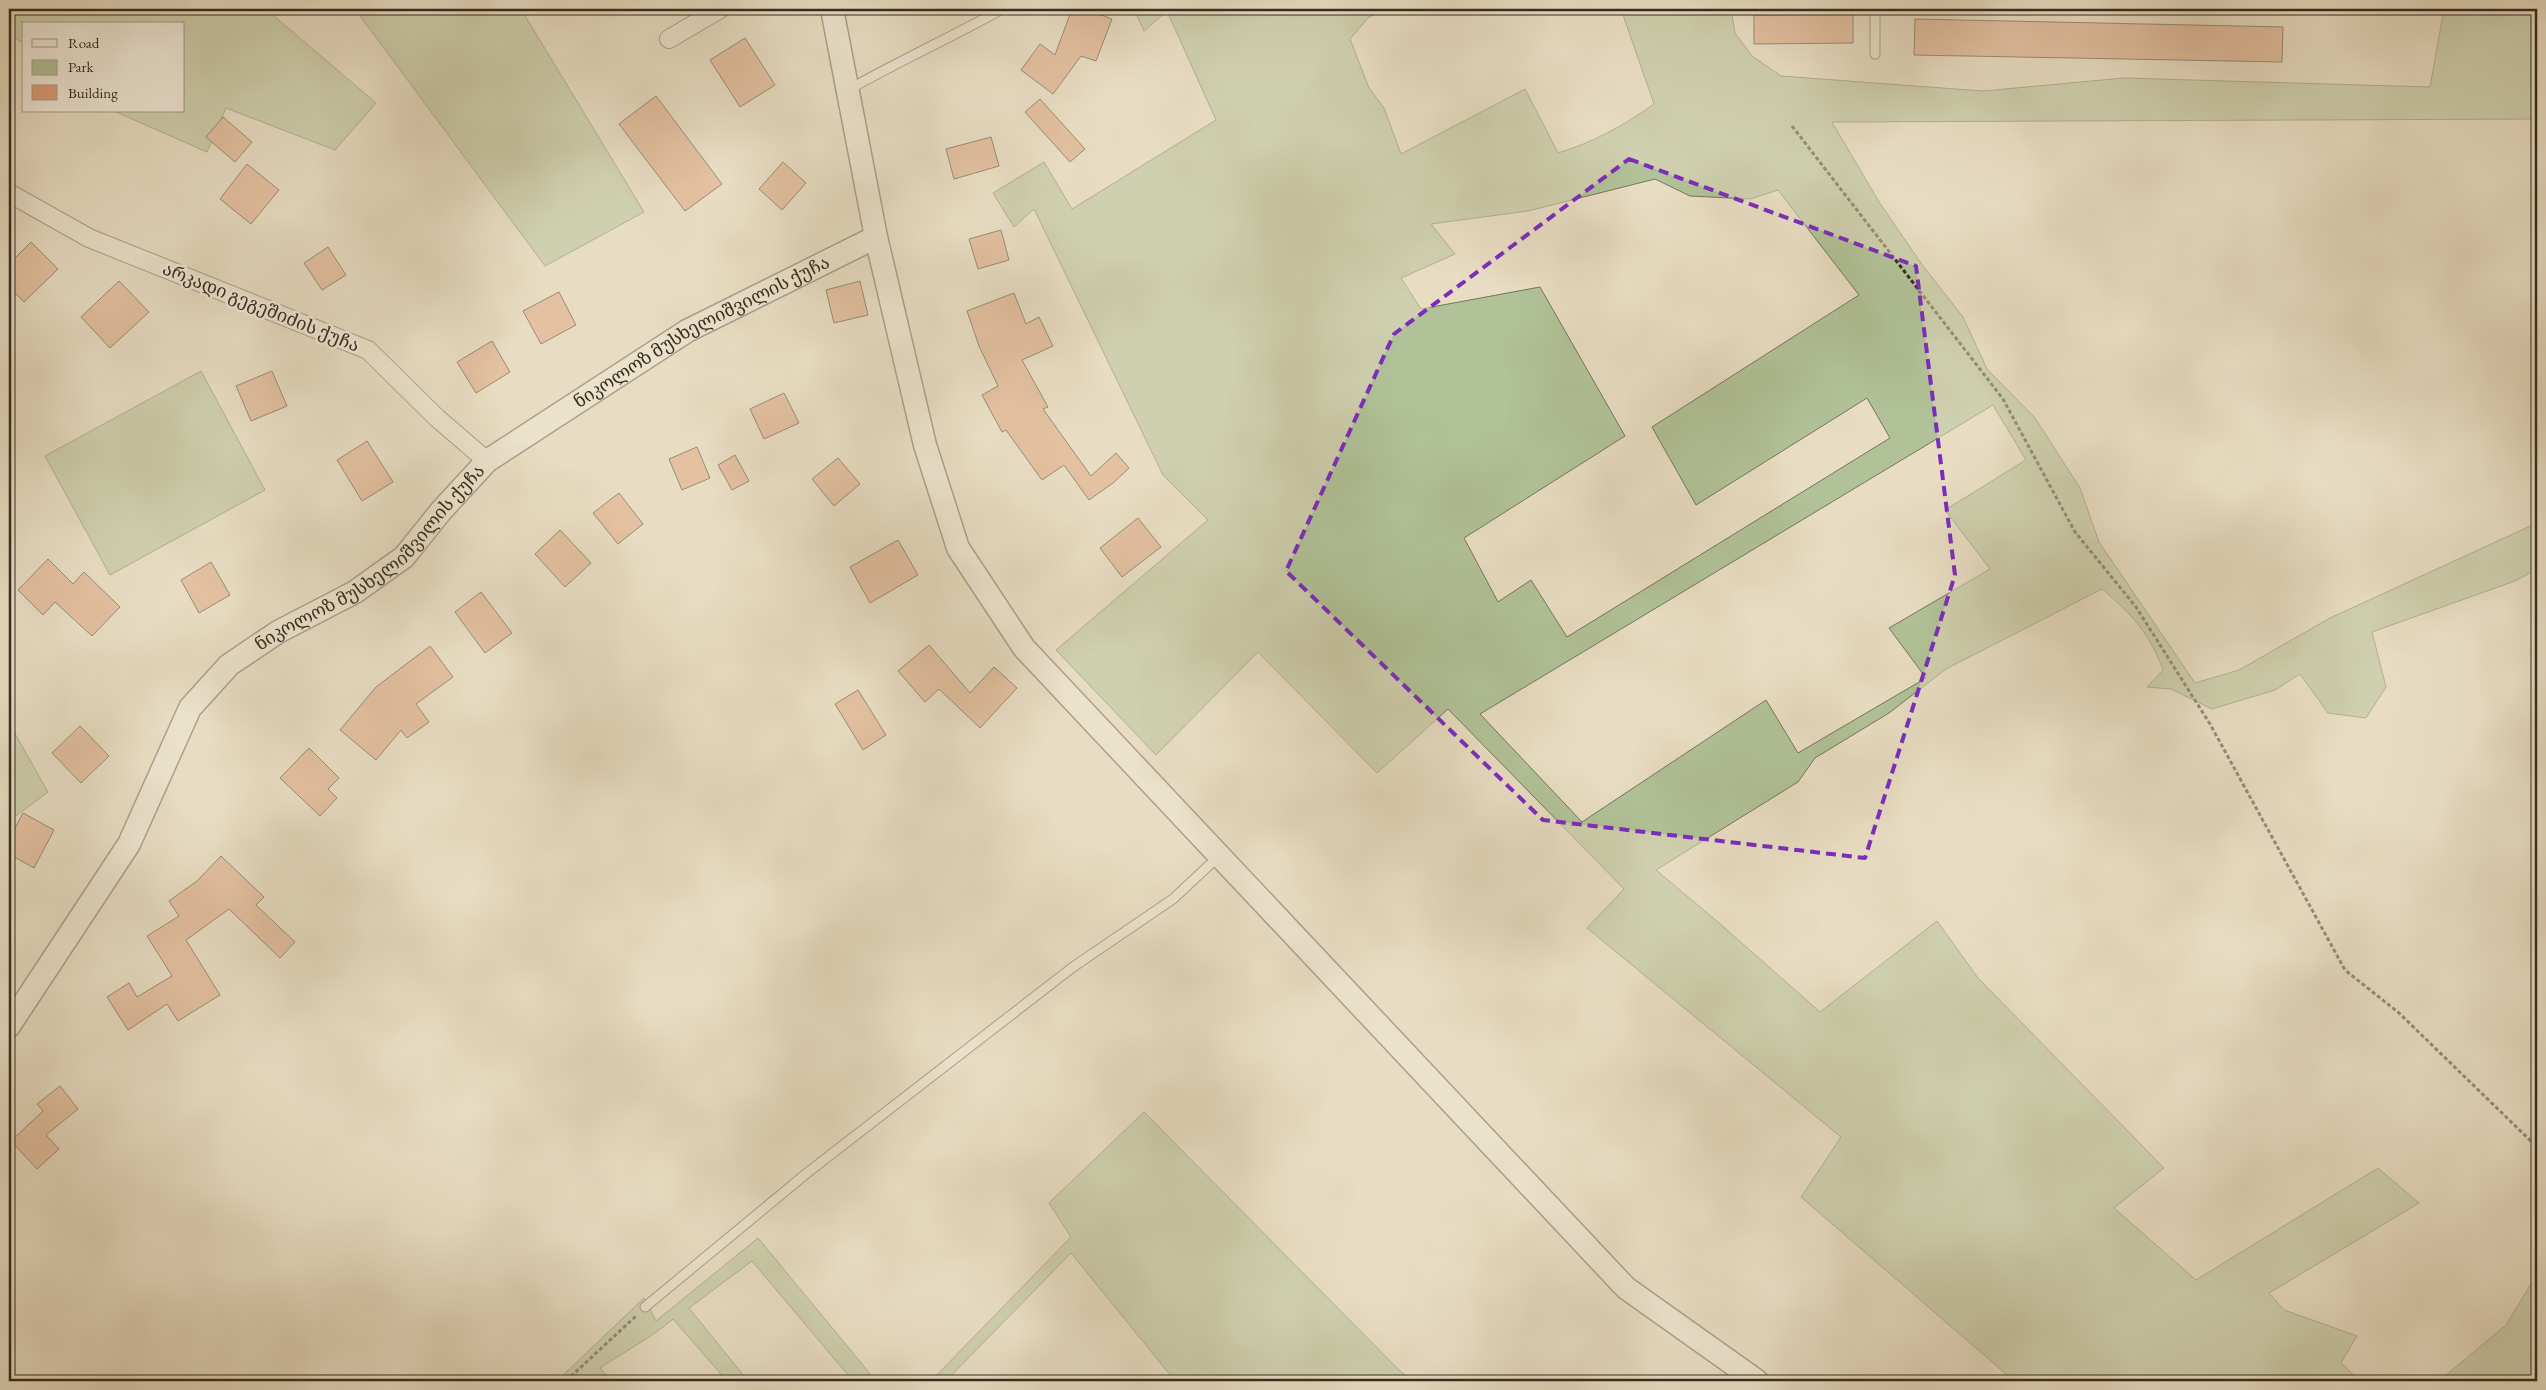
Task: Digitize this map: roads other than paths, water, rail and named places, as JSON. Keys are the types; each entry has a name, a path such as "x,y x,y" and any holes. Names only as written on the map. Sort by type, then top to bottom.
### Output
{"street":[{"path":"669,39 720,9"},
{"path":"832,9 876,237 925,445 958,548 1024,648 1626,1288 1757,1381"},
{"name":"არკადი გეგეშიძის ქუჩა","path":"9,193 90,238 368,350 437,418 487,461"},
{"name":"ნიკოლოზ მუსხელიშვილის ქუჩა","path":"9,1026 129,844 190,708 229,665 278,632 355,592 404,557 441,511 487,461 688,331 876,237"}],"lane":[{"path":"848,90 894,64 950,38 1002,9"},
{"path":"1875,9 1875,54"},
{"path":"645,1307 807,1173 1065,973 1173,900 1219,856"}]}
